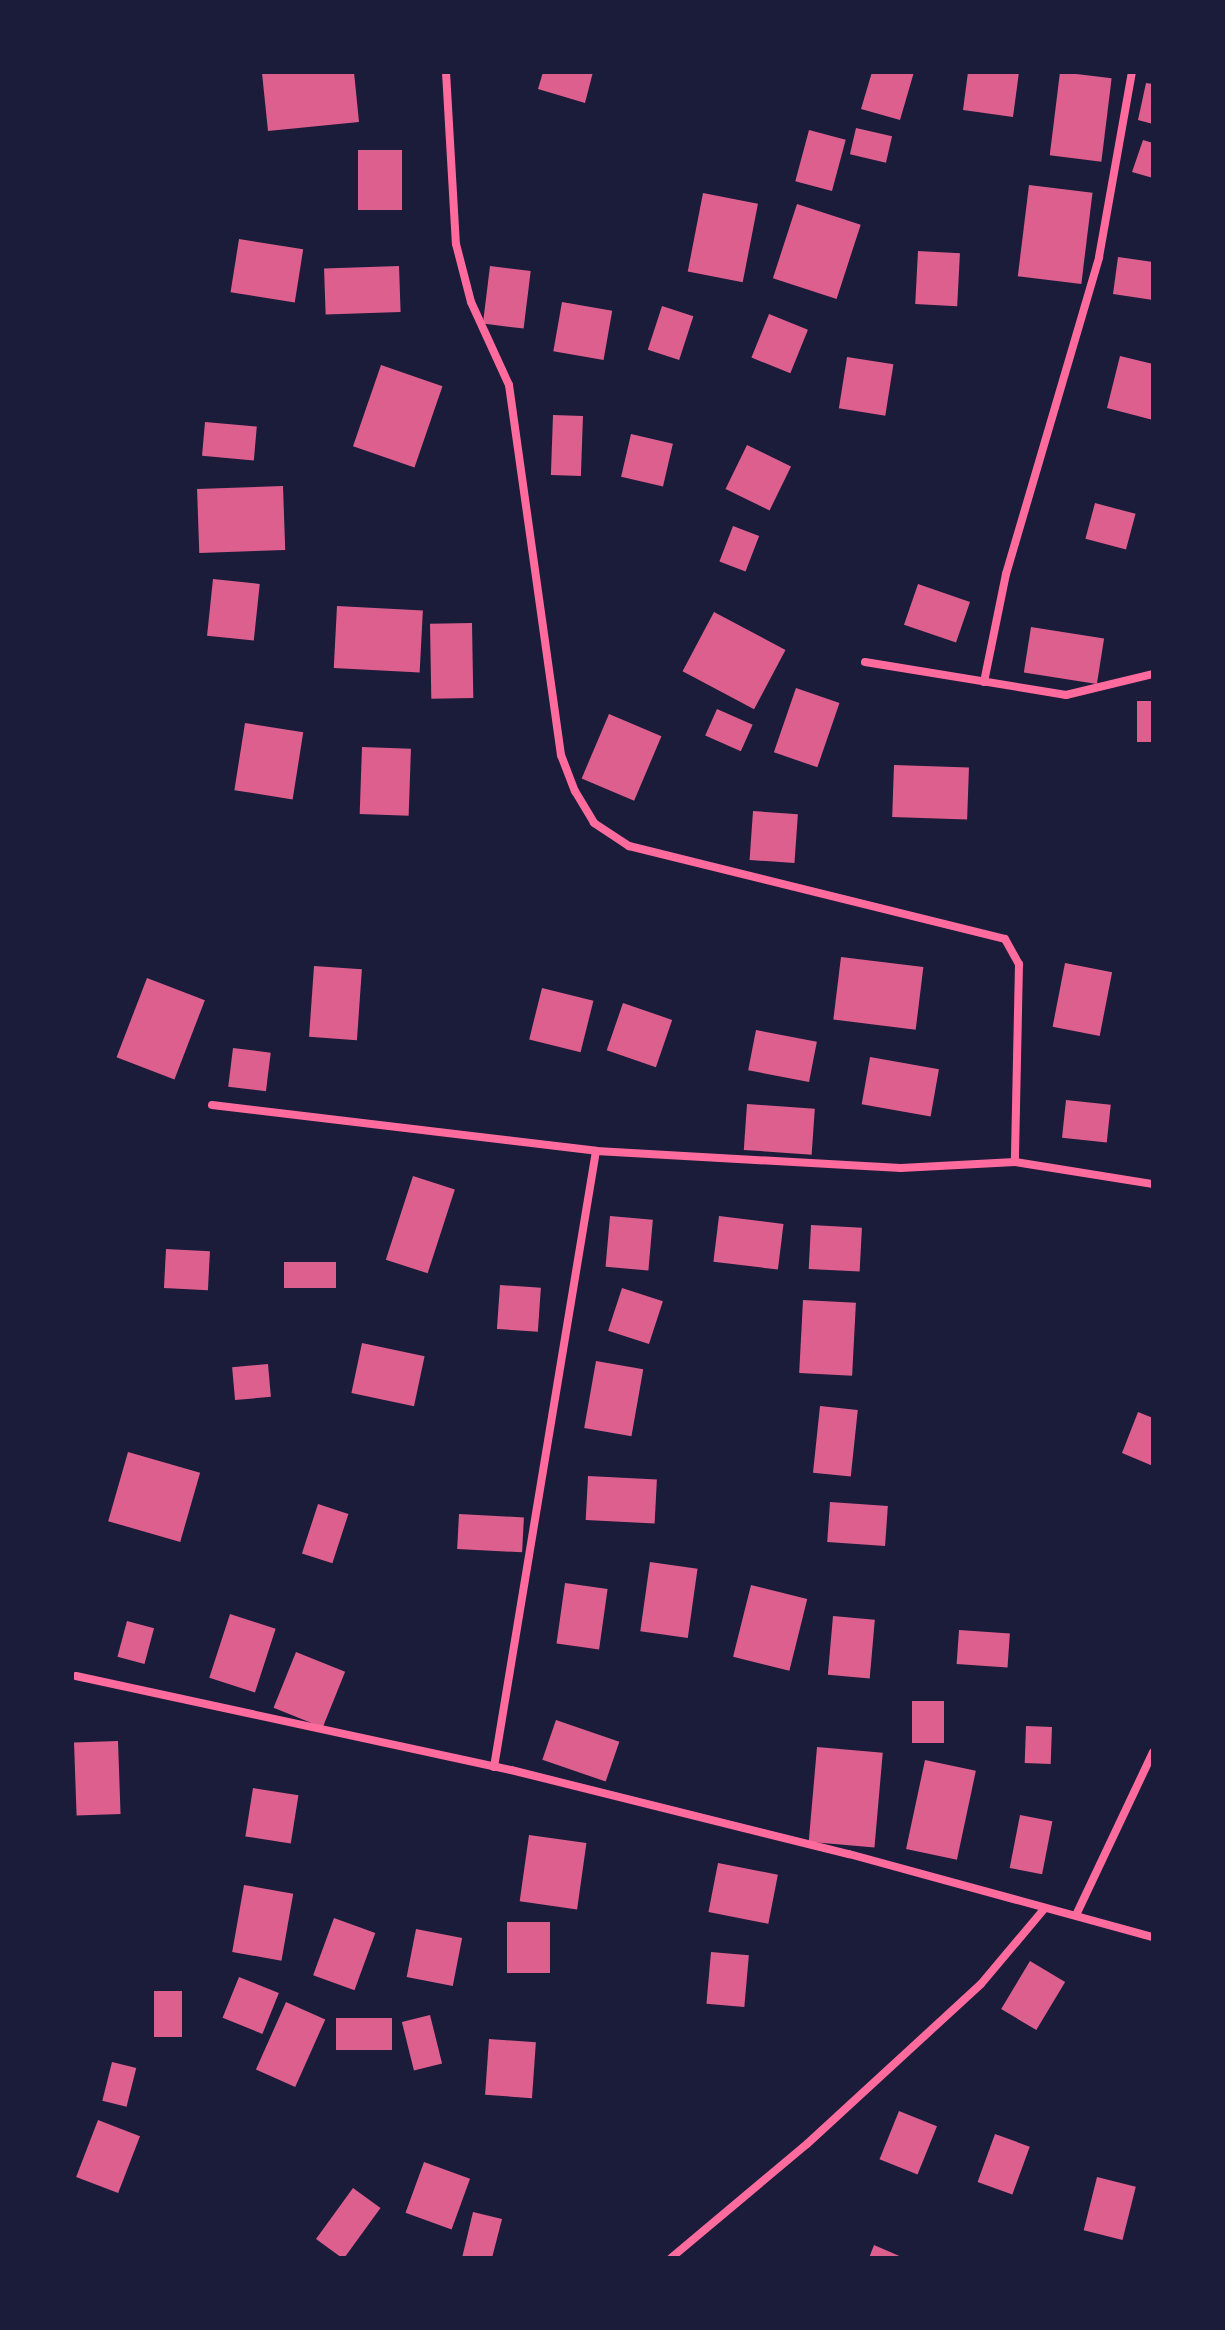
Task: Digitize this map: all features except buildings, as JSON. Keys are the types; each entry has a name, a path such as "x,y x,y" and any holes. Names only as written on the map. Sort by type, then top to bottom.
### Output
{"street":[{"path":"446,72 456,244 471,302 509,385 561,755 575,791 594,823 629,846 1005,939 1019,964 1015,1162"},
{"path":"984,682 1006,574 1099,257 1132,72"},
{"path":"865,662 1066,695 1153,674"},
{"path":"212,1105 596,1151 901,1168 1015,1162 1153,1184"},
{"path":"494,1767 596,1151"},
{"path":"76,1676 494,1767 849,1854 1045,1908 1077,1913 1153,1937"},
{"path":"1077,1913 1153,1752"},
{"path":"671,2258 807,2144 981,1984 1045,1908"}]}
